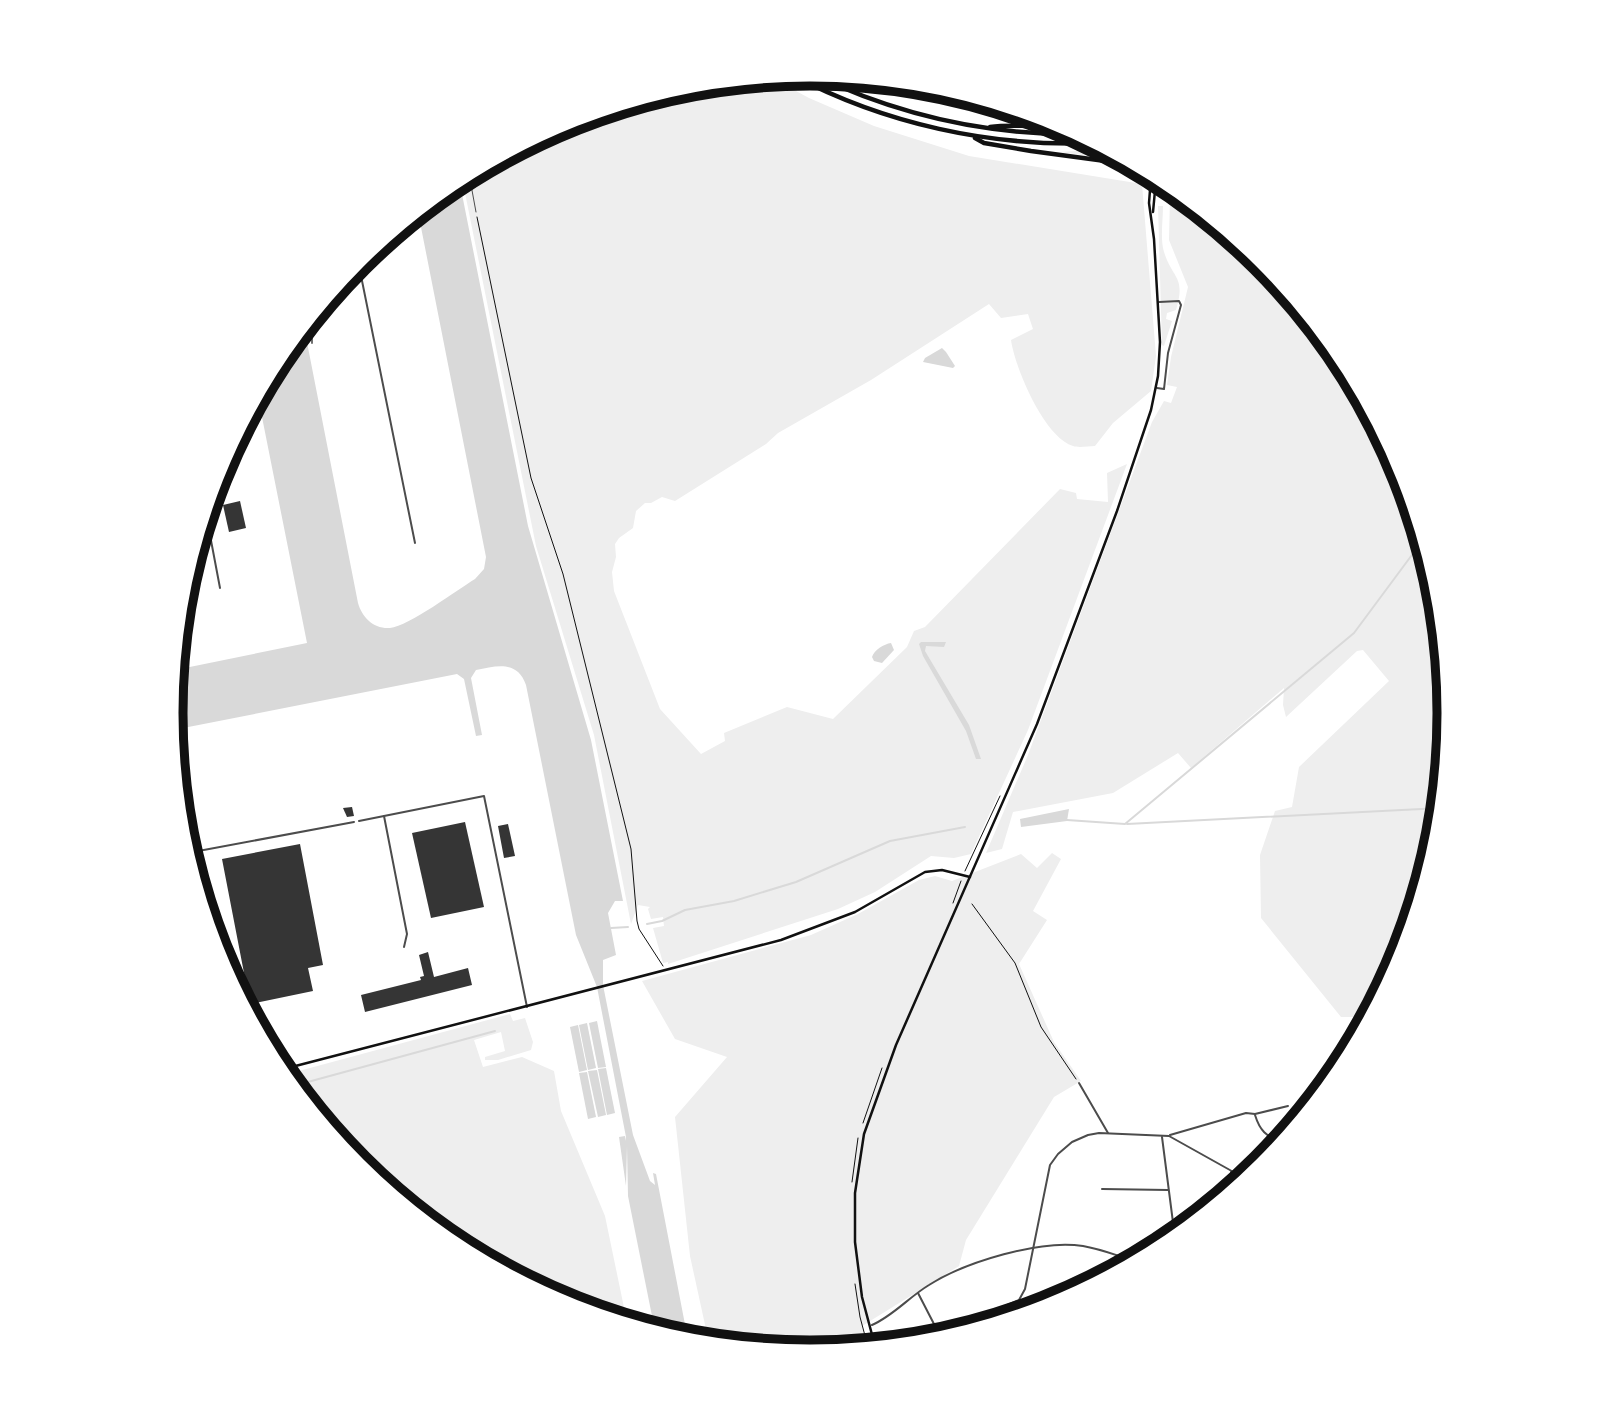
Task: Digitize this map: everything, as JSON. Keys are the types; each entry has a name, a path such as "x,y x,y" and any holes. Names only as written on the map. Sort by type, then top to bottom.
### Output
{"highway":[{"path":"815,86 880,113 968,135 1026,142 1072,143"},
{"path":"844,87 895,107 938,119 986,128 1053,134"},
{"path":"986,128 1030,126"},
{"path":"968,135 984,143 1109,162"}],"main road":[{"path":"1150,186 1152,194"},
{"path":"872,1337 860,1287 855,1242 855,1193 862,1141 887,1067 1029,745 1140,444 1156,388 1160,349 1153,187"},
{"path":"293,1067 744,950 820,927 864,907 925,872 942,870 970,877"}],"street":[{"path":"361,276 415,543"},
{"path":"1156,388 1164,389 1168,353 1181,305 1179,301 1159,302"},
{"path":"210,535 220,588"},
{"path":"359,821 484,796 527,1007"},
{"path":"384,815 407,934 404,947"},
{"path":"199,851 354,822"},
{"path":"1079,1083 1108,1133"},
{"path":"1005,1306 1016,1302 1023,1294 1050,1165 1072,1142 1088,1135 1108,1133 1169,1136 1180,1130 1246,1113 1255,1114 1288,1106"},
{"path":"1255,1114 1260,1129 1271,1139"},
{"path":"1162,1136 1173,1225"},
{"path":"1169,1136 1236,1174"},
{"path":"1231,1171 1231,1178"},
{"path":"1102,1189 1169,1190"},
{"path":"869,1326 957,1269 1047,1245 1083,1246 1122,1257"},
{"path":"918,1292 934,1326"}],"lane":[{"path":"471,186 476,212"}],"path":[{"path":"476,212 531,478 563,574 631,849 637,921 664,971"},
{"path":"952,906 1000,796"},
{"path":"972,905 1015,963 1041,1027 1079,1083"},
{"path":"852,1191 858,1140 884,1065"},
{"path":"856,1285 866,1338"}],"shaded area":[{"path":"788,87 874,126 969,156 1142,184 1156,356 1151,391 1113,423 1095,446 1073,446 1062,440 1052,430 1033,400 1018,367 1011,340 1033,329 1028,314 1001,318 989,304 871,380 778,433 766,444 675,501 662,497 645,503 636,511 633,528 615,544 616,557 612,572 614,591 660,709 701,754 725,741 724,733 787,707 833,719 907,647 914,631 925,627 1060,489 1076,493 1077,499 1108,502 1107,473 1127,464 1028,730 971,854 954,858 931,856 875,892 838,909 668,964 663,963 653,928 664,926 663,917 651,919 648,909 650,907 638,905 631,924 594,735 536,546 464,190 497,170 570,133 648,107 729,91"},
{"path":"922,96 973,107 945,102"},
{"path":"1088,150 1102,158 1060,152"},
{"path":"461,191 528,526 591,740 623,901 615,901 608,913 616,955 603,960 603,985 633,1135 650,1181 655,1185 653,1173 656,1174 686,1327 653,1320 628,1196 627,1146 626,1186 619,1137 625,1136 626,1141 626,1137 597,987 576,935 526,685 522,677 512,668 506,667 476,670 471,678 482,735 476,736 464,679 457,674 184,728 185,668 307,643 261,411 307,340 358,603 365,617 384,628 398,626 475,579 484,569 486,557 420,222"},
{"path":"1170,199 1224,241 1254,269 1308,331 1354,399 1390,473 1404,511 1426,591 1438,713 1426,835 1404,915 1390,953 1359,1017 1341,1017 1261,918 1260,855 1275,811 1292,807 1299,767 1389,681 1363,650 1357,651 1286,717 1283,705 1284,688 1191,768 1178,753 1113,793 1013,812 1002,849 986,853 1028,755 1152,422 1164,401 1171,403 1177,387 1167,385 1188,287 1169,240"},
{"path":"1158,206 1163,206 1164,252 1180,291 1176,310 1167,313 1166,319 1172,321 1164,346 1162,345"},
{"path":"942,348 955,366 953,368 923,362 925,358"},
{"path":"946,642 944,647 926,646 925,651 969,725 981,759 976,759 966,731 923,656 919,644"},
{"path":"891,643 894,650 882,663 874,661 872,657 875,652"},
{"path":"1069,809 1067,821 1021,827 1020,819"},
{"path":"1052,853 1061,859 1033,911 1047,920 1019,964 1054,1042 1081,1081 1054,1097 966,1240 959,1266 862,1326 864,1338 769,1339 706,1331 690,1256 675,1117 727,1057 675,1039 642,981 811,935 858,914 919,880 935,876 952,881 1021,854 1037,868"},
{"path":"510,1014 513,1021 525,1018 533,1042 531,1050 498,1060 485,1060 485,1057 505,1051 501,1032 474,1040 483,1067 522,1057 554,1071 561,1111 605,1216 625,1312 570,1293 533,1276 462,1235 429,1211 367,1157 339,1127 297,1072"},
{"path":"597,1021 606,1067 598,1068 589,1023"},
{"path":"587,1023 596,1068 588,1070 579,1025"},
{"path":"578,1025 587,1070 579,1072 570,1027"},
{"path":"606,1068 615,1113 607,1115 598,1069"},
{"path":"597,1070 606,1115 598,1117 588,1071"},
{"path":"587,1072 596,1117 588,1119 579,1073"}],"building":[{"path":"240,501 246,528 229,532 223,505"},
{"path":"352,807 354,816 347,817 343,808"},
{"path":"465,822 484,907 431,918 412,833"},
{"path":"508,824 515,856 504,858 498,826"},
{"path":"300,844 323,965 308,968 313,991 255,1003 247,987 222,859"},
{"path":"428,952 434,977 468,968 472,985 365,1012 361,995 421,980 420,977 424,976 419,955"}],"waterway":[{"path":"1067,820 1125,824 1354,633 1416,550"},
{"path":"1127,824 1430,809"},
{"path":"647,924 662,921 685,910 734,901 796,882 890,841 965,827"},
{"path":"611,928 628,927"},
{"path":"304,1083 495,1031"}],"railway":[{"path":"312,332 312,343"}]}
